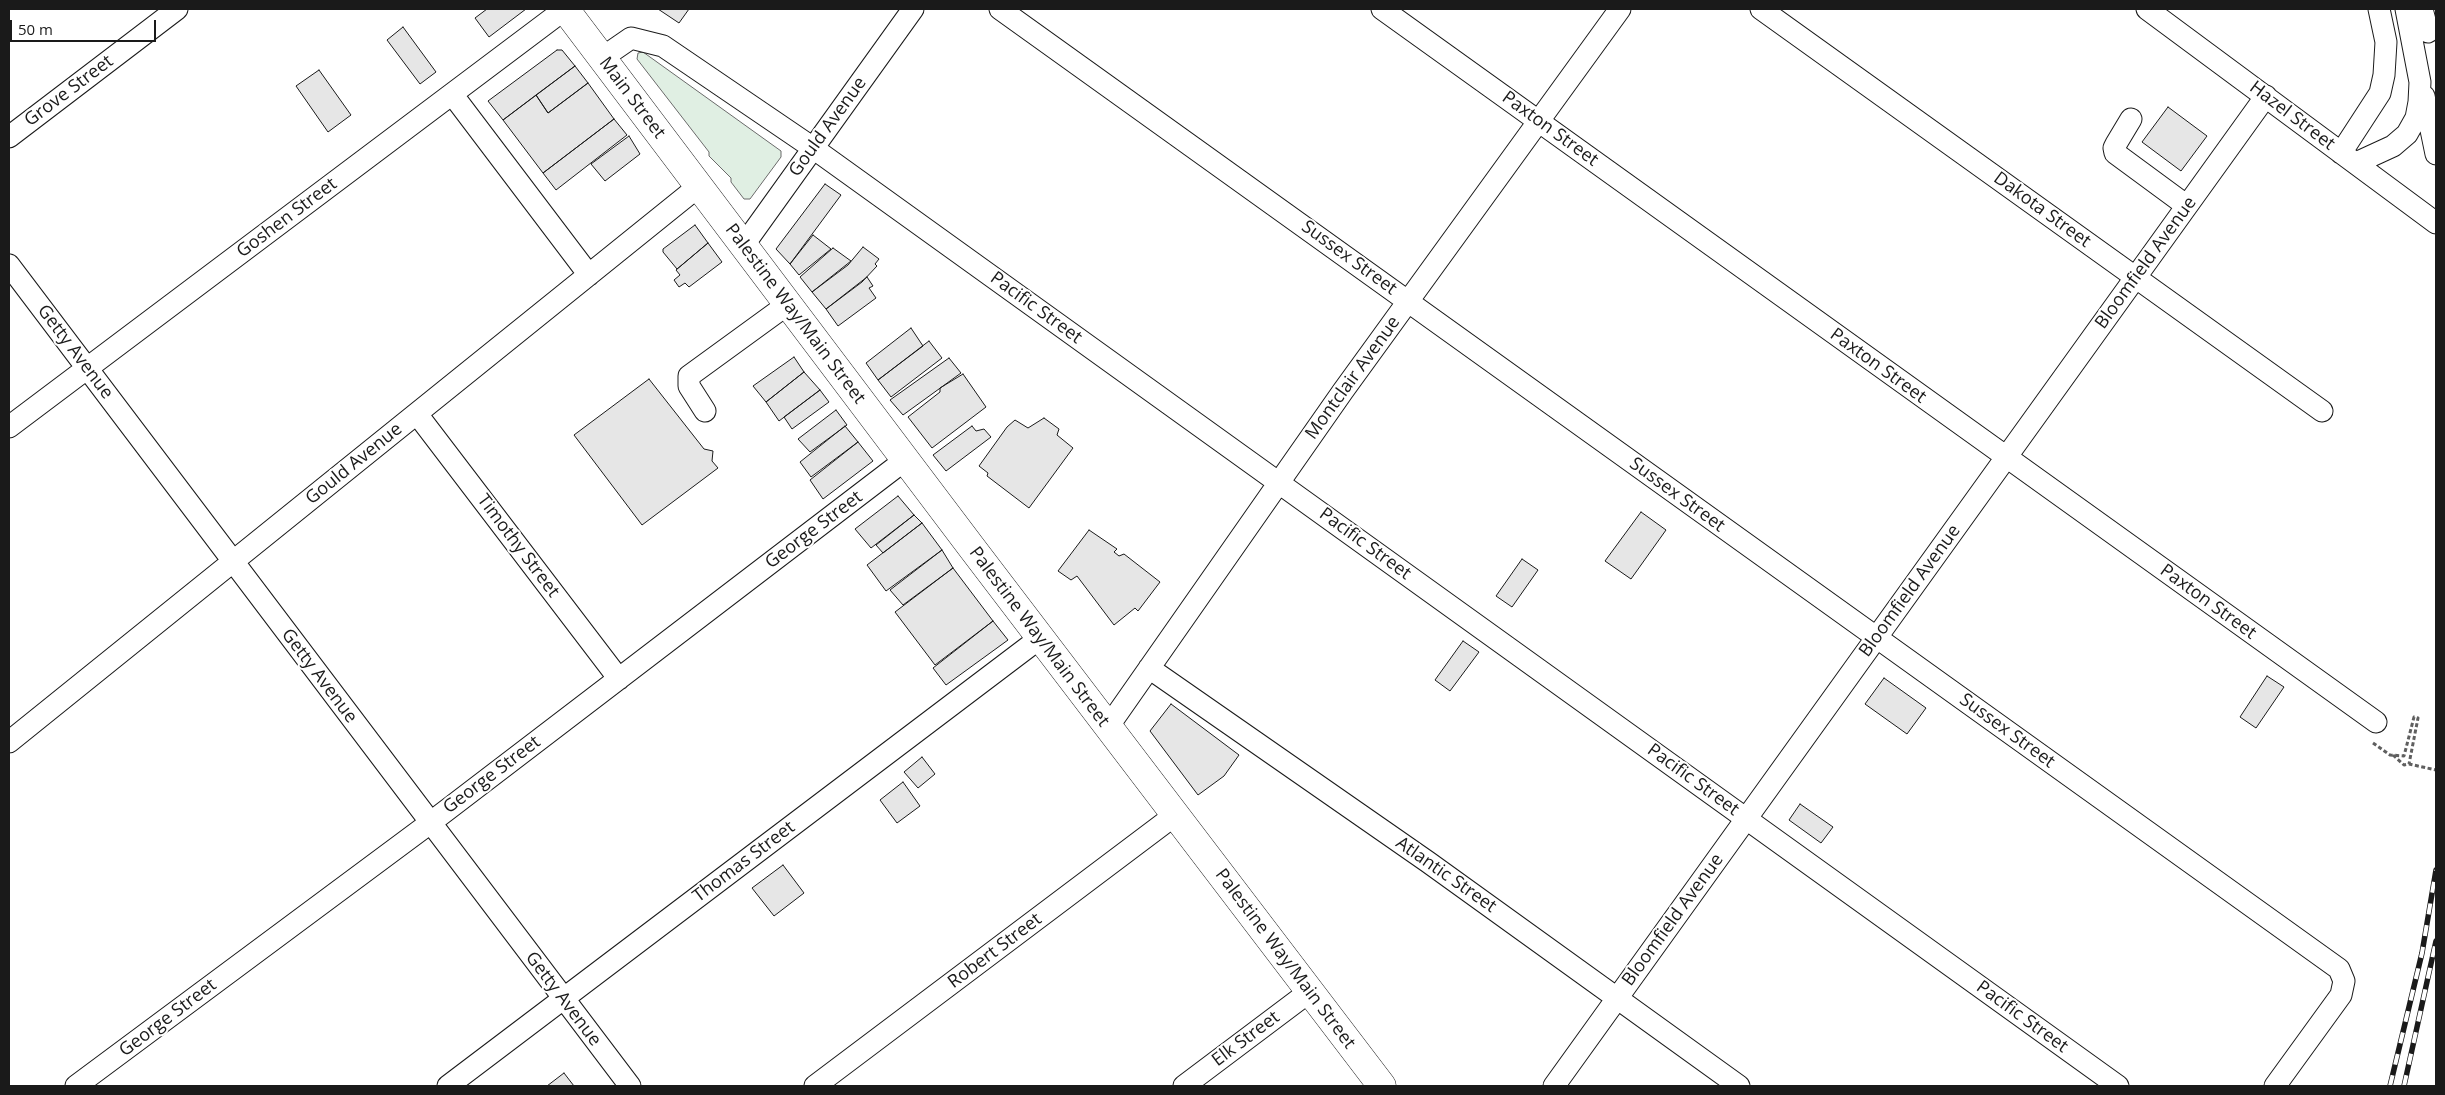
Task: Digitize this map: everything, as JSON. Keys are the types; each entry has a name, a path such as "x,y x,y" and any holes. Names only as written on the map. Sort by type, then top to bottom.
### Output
{"main road":[{"name":"Main Street","path":"565,9 699,186"},
{"name":"Palestine Way/Main Street","path":"699,186 1174,815 1382,1086"}],"street":[{"name":"Grove Street","path":"9,137 177,9"},
{"name":"Goshen Street","path":"9,427 565,9"},
{"name":"Gould Avenue","path":"744,246 913,9"},
{"name":"Sussex Street","path":"1000,9 2339,968 2342,974 2343,988 2341,995 2275,1086"},
{"name":"Paxton Street","path":"1382,9 1539,120 2006,458 2372,730"},
{"name":"Montclair Avenue","path":"1108,727 1279,482 1620,9"},
{"name":"Dakota Street","path":"1762,9 2322,411"},
{"name":"Hazel Street","path":"2147,9 2436,223"},
{"path":"2349,158 2380,94 2384,76 2386,42 2379,9"},
{"path":"2406,9 2422,41 2436,154"},
{"path":"2349,158 2393,146 2407,134 2416,118 2420,102 2422,9"},
{"name":"Pacific Street","path":"602,58 632,38 664,46 813,148 2118,1086"},
{"path":"452,94 589,275"},
{"name":"Bloomfield Avenue","path":"1554,1086 2266,96"},
{"path":"2131,119 2116,144 2115,153 2187,206"},
{"name":"Gould Avenue","path":"9,742 699,186"},
{"name":"Getty Avenue","path":"9,265 630,1086"},
{"path":"706,410 689,386 689,376 788,304"},
{"name":"Timothy Street","path":"417,414 619,679"},
{"name":"George Street","path":"76,1086 430,823 905,460"},
{"name":"Thomas Street","path":"448,1086 1040,638"},
{"name":"Atlantic Street","path":"1149,668 1428,862 1739,1086"},
{"name":"Robert Street","path":"815,1086 1174,815"},
{"name":"Elk Street","path":"1184,1086 1309,992"}],"path":[{"path":"2393,755 2404,756 2414,717 2418,718 2409,764"},
{"path":"2372,730 2404,765 2409,764 2436,770"}],"green space":[{"path":"643,52 781,151 781,157 750,199 744,199 731,182 731,178 709,156 709,152 637,59 638,53"}],"building":[{"path":"487,9 526,9 489,37 475,18"},
{"path":"658,9 689,9 679,23"},
{"path":"403,27 436,72 420,84 387,40"},
{"path":"557,50 562,50 575,66 503,120 488,101"},
{"path":"575,66 588,83 548,113 536,95"},
{"path":"319,70 351,115 328,132 296,86"},
{"path":"588,83 614,119 543,173 503,120 536,95 548,113"},
{"path":"2168,107 2207,136 2181,171 2142,142"},
{"path":"614,119 627,135 556,190 543,173"},
{"path":"629,136 640,154 605,181 591,164"},
{"path":"825,184 841,195 790,264 776,249"},
{"path":"695,225 708,243 677,269 663,252 663,249"},
{"path":"813,235 831,249 799,275 790,264"},
{"path":"708,243 722,262 689,287 685,283 679,287 674,280 680,275 676,270"},
{"path":"863,247 879,259 875,264 877,266 862,282 826,309 812,292 848,265"},
{"path":"833,248 851,261 812,292 800,277"},
{"path":"867,277 873,286 869,288 876,298 838,326 826,309"},
{"path":"911,328 923,346 878,380 866,363"},
{"path":"929,341 942,358 891,397 878,380"},
{"path":"794,357 804,372 766,402 753,386"},
{"path":"949,358 961,373 903,415 890,400"},
{"path":"804,372 820,390 779,421 766,402"},
{"path":"963,374 986,407 932,448 908,417 940,392 940,388"},
{"path":"649,379 704,449 713,451 712,461 718,468 642,525 574,435"},
{"path":"820,390 829,402 792,429 784,417"},
{"path":"836,410 847,425 810,452 798,439"},
{"path":"1044,418 1059,429 1057,435 1073,448 1029,508 987,476 988,473 979,466 1007,427 1015,420 1028,428"},
{"path":"845,426 858,442 811,477 800,462"},
{"path":"972,426 976,431 984,429 991,437 946,471 933,455"},
{"path":"858,442 873,461 823,499 810,480"},
{"path":"898,496 914,515 871,548 855,529"},
{"path":"1641,512 1666,530 1631,579 1605,561"},
{"path":"914,515 922,523 883,553 876,545"},
{"path":"922,523 942,550 886,591 867,565"},
{"path":"1089,530 1117,549 1114,552 1119,556 1124,554 1160,582 1138,611 1135,608 1114,625 1077,576 1071,580 1058,571"},
{"path":"942,550 953,568 903,605 890,590"},
{"path":"1522,559 1538,570 1512,607 1496,596"},
{"path":"953,568 993,621 935,665 895,612"},
{"path":"993,621 1008,640 946,685 933,668"},
{"path":"1463,641 1479,652 1450,691 1435,680"},
{"path":"2267,676 2284,687 2256,728 2240,717"},
{"path":"1884,678 1926,708 1907,734 1865,704"},
{"path":"1171,704 1239,755 1224,776 1198,795 1150,731"},
{"path":"922,757 935,774 918,788 904,772"},
{"path":"903,782 920,806 897,823 880,800"},
{"path":"1800,804 1833,827 1821,843 1789,820"},
{"path":"783,865 804,893 774,916 752,888"},
{"path":"564,1073 574,1086 547,1086"}],"railway":[{"path":"2390,1086 2422,953 2436,870"},
{"path":"2404,1086 2436,941"}]}
